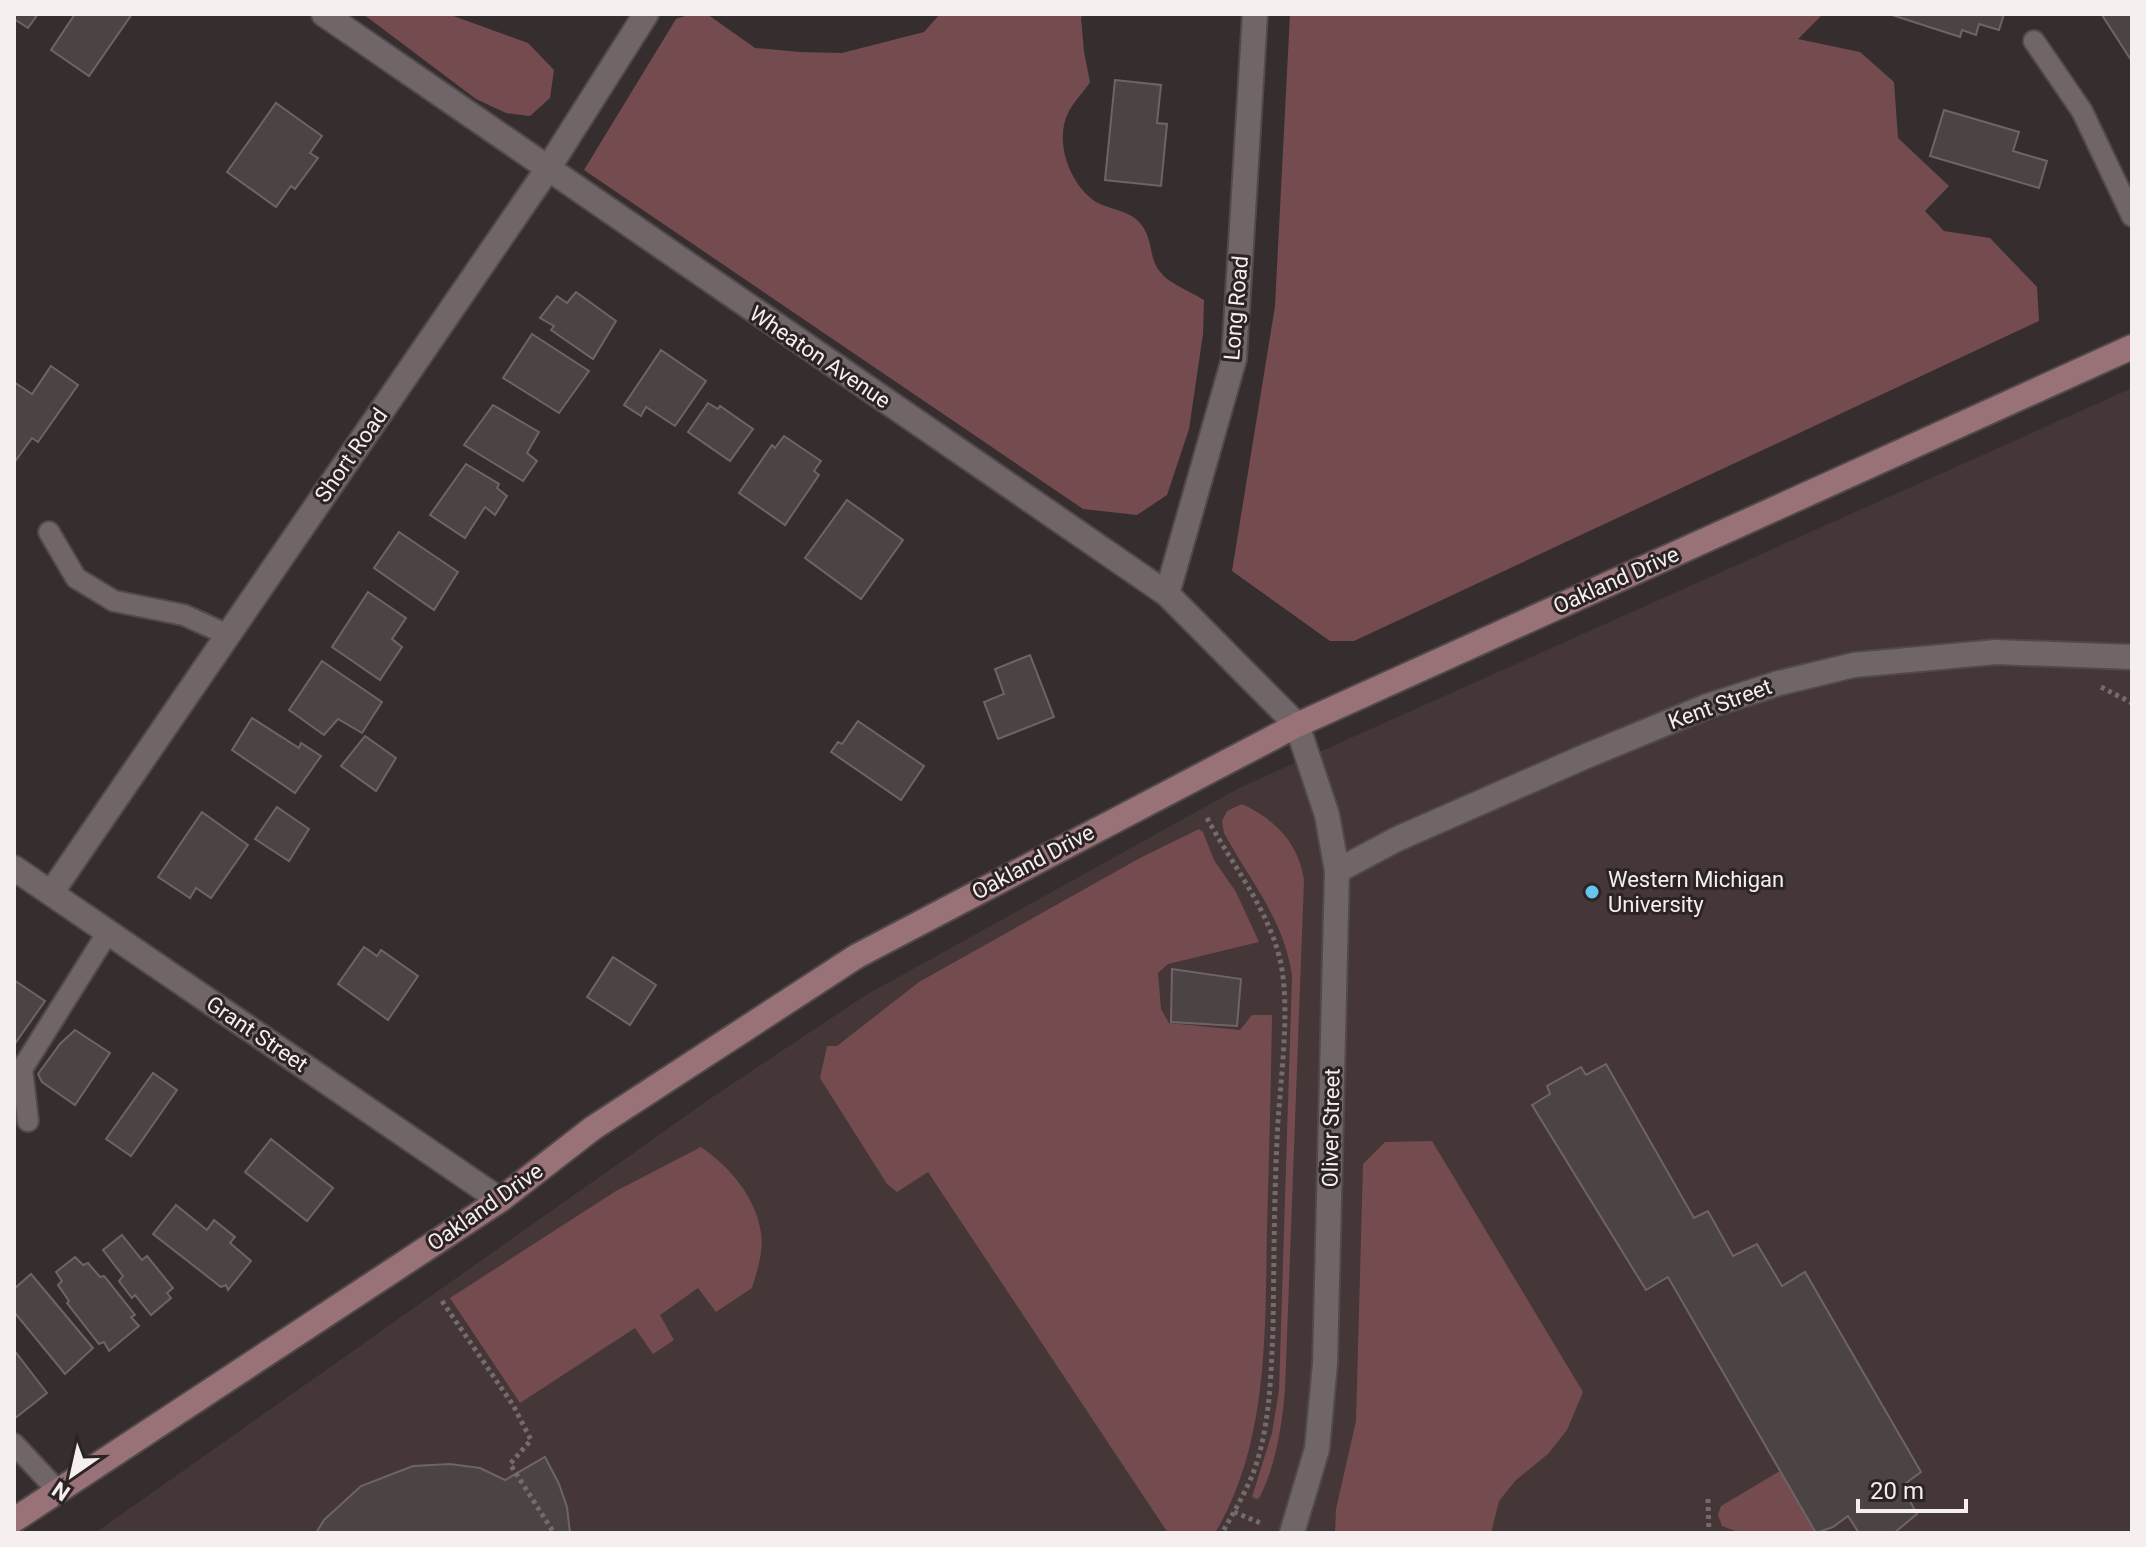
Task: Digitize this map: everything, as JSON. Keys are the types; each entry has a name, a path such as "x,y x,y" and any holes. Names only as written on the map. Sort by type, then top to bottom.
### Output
{"main road":[{"name":"Oakland Drive","path":"14,1520 500,1200 593,1128 857,956 1297,725 2132,347"}],"street":[{"name":"Wheaton Avenue","path":"324,14 1167,594 1297,725"},
{"name":"Short Road","path":"51,893 547,170 646,14"},
{"name":"Long Road","path":"1167,594 1234,359 1255,14"},
{"name":"Kent Street","path":"1337,871 1397,839 1584,757 1705,707 1779,683 1854,665 1996,652 2132,657"},
{"name":"Oliver Street","path":"1292,1533 1317,1449 1325,1364 1337,871 1327,815 1297,725"},
{"name":"Grant Street","path":"14,868 500,1200"}],"lane":[{"path":"2034,41 2082,111 2132,216"},
{"path":"49,532 76,578 114,601 184,615 228,635"},
{"path":"28,1121 22,1069 108,932"},
{"path":"14,1444 58,1491"}],"path":[{"path":"1207,818 1248,885 1268,927 1281,962 1285,1000 1276,1144 1271,1366 1266,1422 1255,1467 1222,1533"},
{"path":"442,1301 513,1405 531,1440 510,1464 554,1533"},
{"path":"1708,1499 1708,1533"}],"shaded area":[{"path":"363,14 448,14 528,43 554,70 550,98 530,116 506,113 476,99"},
{"path":"691,14 707,14 755,48 842,53 924,32 940,14 1085,14 1081,17 1090,82 1070,109 1064,124 1067,162 1079,185 1096,202 1132,216 1142,226 1154,261 1165,277 1204,300 1203,334 1189,429 1167,495 1137,515 1083,509 584,170 676,19"},
{"path":"1290,14 1823,14 1798,39 1860,52 1894,82 1898,138 1949,186 1925,211 1944,231 1990,238 2037,287 2039,321 1354,641 1330,641 1232,571 1275,306"},
{"name":"Western Michigan University","path":"2132,388 2132,1533 95,1533 714,1096 866,995 1239,788"},
{"path":"1242,804 1265,817 1284,834 1297,855 1304,880 1285,1390 1274,1459 1265,1486 1256,1499 1252,1497 1272,1433 1279,1390 1292,976 1288,955 1274,918 1224,833 1222,821 1227,811"},
{"path":"1199,829 1214,860 1236,892 1259,942 1168,964 1158,973 1161,1009 1169,1023 1240,1030 1252,1015 1272,1015 1266,1306 1255,1424 1233,1498 1215,1533 1168,1533 928,1172 897,1192 887,1184 820,1078 827,1046 837,1046 919,982 1140,858"},
{"path":"1432,1141 1583,1392 1567,1430 1548,1454 1516,1480 1499,1501 1491,1533 1335,1533 1336,1509 1356,1421 1363,1164 1385,1142"},
{"path":"701,1147 740,1184 758,1220 762,1247 752,1288 716,1312 698,1288 660,1315 674,1340 653,1354 635,1328 520,1403 450,1298 616,1191"},
{"path":"1780,1471 1816,1533 1740,1533 1722,1526 1718,1515 1721,1506"}],"building":[{"path":"14,14 38,14 28,28 14,19"},
{"path":"75,14 132,14 89,76 51,50"},
{"path":"1889,14 2004,14 1999,30 1979,24 1976,35 1962,30 1960,37"},
{"path":"2132,14 2131,60 2102,15"},
{"path":"1115,80 1161,85 1157,123 1167,124 1161,186 1105,180"},
{"path":"276,103 322,136 310,153 318,158 295,189 291,186 276,207 227,172"},
{"path":"1944,110 2019,132 2013,151 2047,161 2039,188 1930,156"},
{"path":"576,292 616,321 593,359 551,330 554,326 540,318 557,296 567,303"},
{"path":"532,334 589,371 559,413 503,378"},
{"path":"661,350 706,381 675,426 646,407 641,416 624,405"},
{"path":"51,366 78,385 38,442 32,438 14,463 14,382 32,394"},
{"path":"708,403 718,409 720,406 753,429 730,461 688,432"},
{"path":"493,405 539,432 527,453 537,461 523,481 464,445"},
{"path":"784,436 821,461 814,471 819,475 785,525 739,493 772,445 775,448"},
{"path":"466,464 499,484 497,488 507,496 495,515 485,507 465,538 430,515"},
{"path":"847,500 903,540 861,599 805,558"},
{"path":"399,532 458,572 434,610 374,568"},
{"path":"368,592 406,618 392,639 402,647 380,680 332,647"},
{"path":"1030,655 1054,717 998,739 984,702 1004,694 995,669"},
{"path":"322,661 382,702 362,733 338,719 324,735 289,710"},
{"path":"252,718 299,748 301,743 321,756 295,793 232,750"},
{"path":"858,721 924,766 901,800 831,752 838,742 842,744"},
{"path":"365,736 396,758 376,791 341,766"},
{"path":"277,807 309,829 289,861 255,839"},
{"path":"202,812 248,845 211,898 196,888 190,898 158,877"},
{"path":"364,947 377,956 381,950 418,976 388,1020 338,984"},
{"path":"613,957 656,985 630,1025 587,997"},
{"path":"1172,969 1241,979 1237,1026 1171,1022"},
{"path":"14,980 45,1001 14,1045"},
{"path":"75,1030 110,1053 75,1105 42,1082 38,1074 60,1044"},
{"path":"1606,1064 1694,1218 1708,1211 1733,1256 1757,1244 1782,1286 1805,1272 1921,1472 1902,1486 1917,1514 1894,1533 1859,1533 1848,1516 1833,1527 1816,1533 1668,1277 1646,1290 1532,1105 1550,1094 1547,1086 1581,1067 1586,1075"},
{"path":"153,1073 177,1090 131,1156 106,1139"},
{"path":"271,1139 333,1188 307,1221 245,1172"},
{"path":"176,1205 207,1230 214,1220 235,1237 230,1243 251,1261 228,1290 226,1285 221,1287 153,1234"},
{"path":"122,1235 142,1260 147,1256 173,1288 167,1293 171,1298 151,1315 119,1281 123,1276 103,1250"},
{"path":"75,1257 83,1265 88,1263 100,1277 104,1276 135,1315 131,1317 139,1326 109,1351 104,1342 99,1344 67,1303 69,1301 58,1285 62,1281 56,1272"},
{"path":"31,1274 93,1348 65,1374 14,1312 14,1289"},
{"path":"14,1350 47,1393 14,1419"},
{"path":"545,1457 567,1507 570,1533 316,1533 324,1520 361,1486 413,1466 450,1464 480,1468 505,1480"}],"place":[{"name":"Western Michigan University","path":"1592,892"}]}
